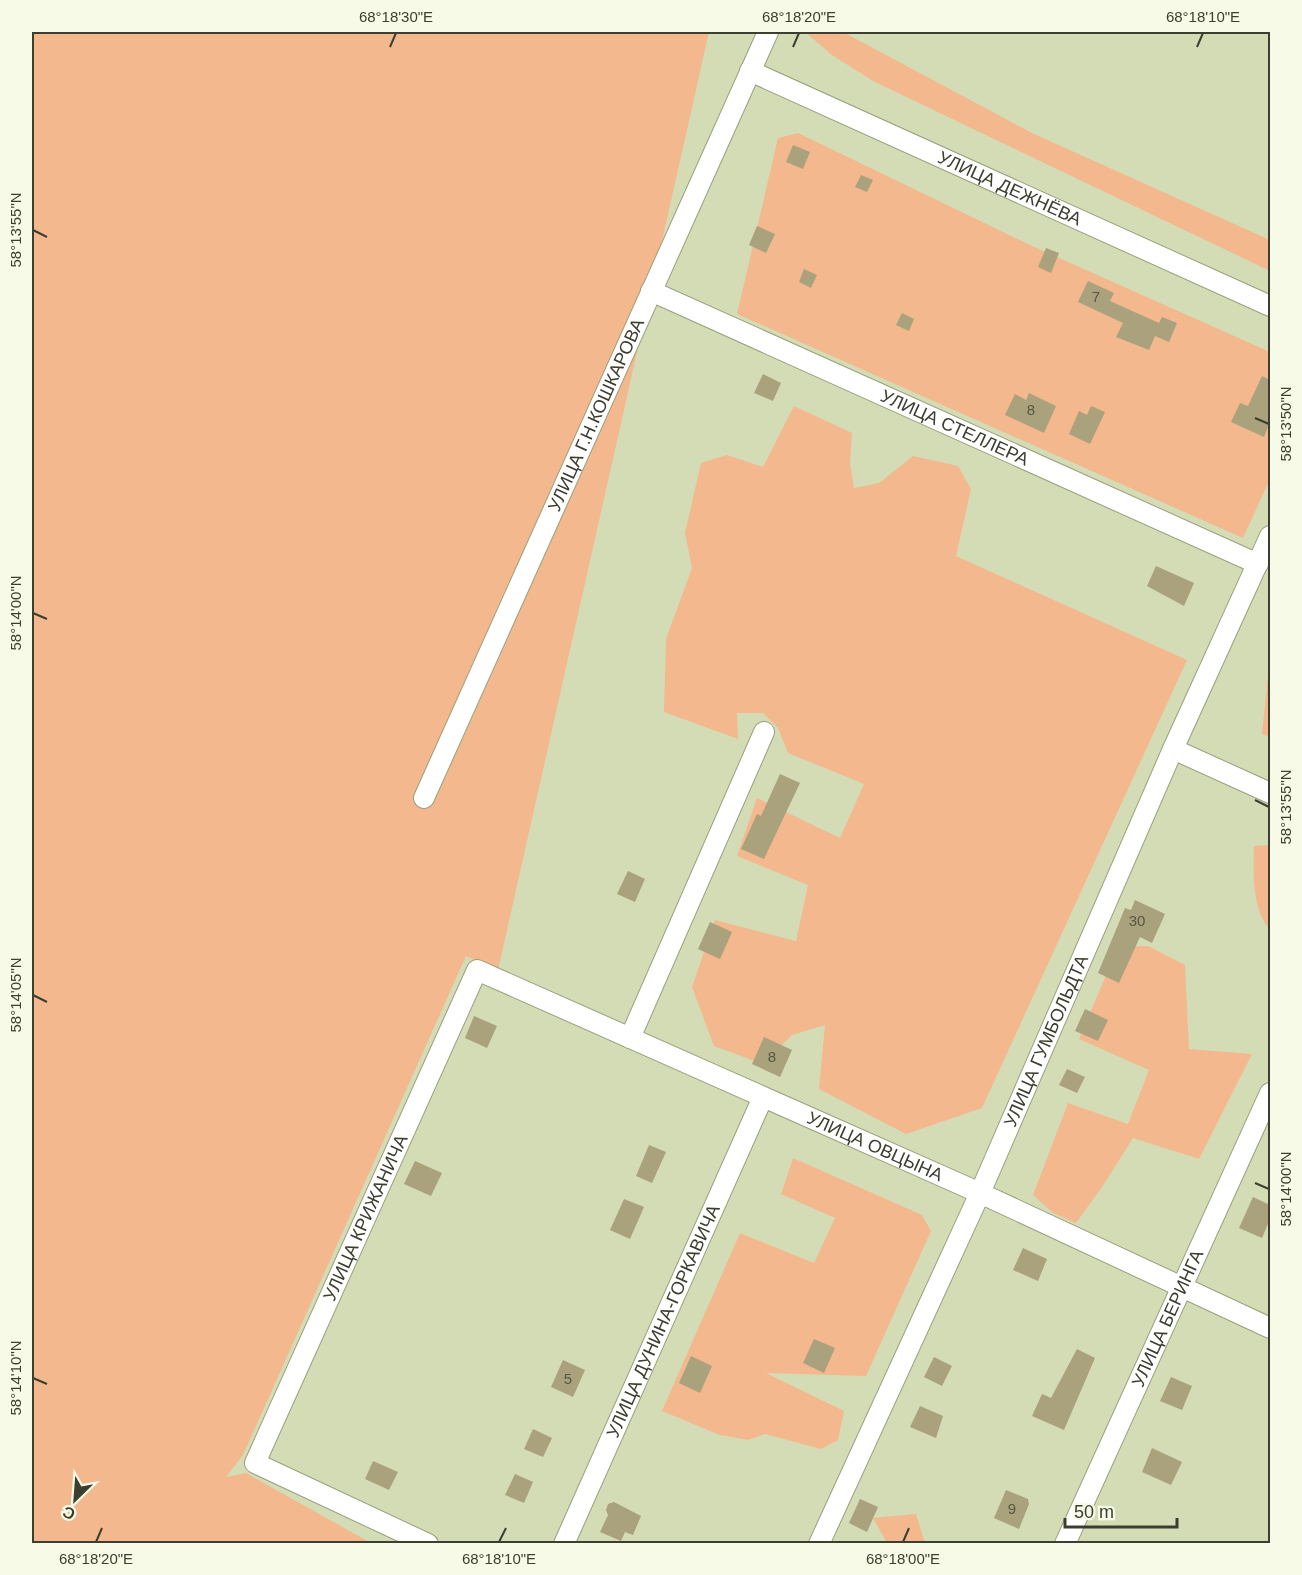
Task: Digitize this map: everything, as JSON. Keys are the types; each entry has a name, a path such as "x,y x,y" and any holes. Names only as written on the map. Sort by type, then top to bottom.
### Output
{"street":[{"name":"УЛИЦА Г.Н.КОШКАРОВА","path":"424,798 768,32"},
{"name":"УЛИЦА ДЕЖНЁВА","path":"750,71 1270,306"},
{"name":"УЛИЦА СТЕЛЛЕРА","path":"651,291 1258,564"},
{"name":"УЛИЦА ГУМБОЛЬДТА","path":"819,1544 980,1193 1173,748 1270,536"},
{"path":"630,1038 764,732"},
{"path":"1173,748 1270,793"},
{"name":"УЛИЦА ОВЦЫНА","path":"477,970 980,1193 1270,1328"},
{"name":"УЛИЦА КРИЖАНИЧА","path":"428,1544 255,1463 477,970"},
{"name":"УЛИЦА БЕРИНГА","path":"1065,1544 1270,1093"},
{"name":"УЛИЦА ДУНИНА-ГОРКАВИЧА","path":"564,1544 763,1097"}],"shaded area":[{"path":"32,32 709,32 498,970 466,956 243,1455 226,1477 246,1473 371,1543 32,1544"},
{"path":"805,32 843,32 1034,134 1270,240 1270,271 873,81 832,55"},
{"path":"798,133 1030,245 1270,352 1270,479 1243,538 737,314 778,138"},
{"path":"794,406 852,433 850,463 854,488 879,483 913,456 958,466 971,489 956,556 1187,660 982,1108 906,1134 819,1089 825,1025 792,1035 763,1064 714,1046 692,987 715,920 796,941 808,885 737,856 757,798 840,838 864,784 788,753 778,728 763,713 737,713 738,739 664,712 666,639 692,568 685,533 701,463 727,455 763,467"},
{"path":"1270,657 1270,737 1262,734"},
{"path":"1270,845 1270,930 1264,922 1257,901 1254,846"},
{"path":"1148,946 1185,965 1189,1049 1252,1054 1199,1159 1133,1138 1076,1223 1053,1213 1033,1195 1068,1103 1128,1124 1149,1070 1079,1039 1118,947"},
{"path":"793,1158 922,1215 931,1231 866,1376 766,1373 844,1411 838,1440 821,1449 765,1434 748,1440 720,1435 662,1411 740,1233 814,1263 835,1218 781,1194"},
{"path":"916,1514 925,1543 887,1543 873,1518"}],"building":[{"path":"793,145 810,152 803,169 786,162"},
{"path":"861,175 873,180 867,192 855,187"},
{"path":"757,226 775,234 766,253 749,245"},
{"path":"1046,248 1059,253 1051,273 1038,267"},
{"path":"804,269 817,275 811,288 799,282"},
{"path":"1088,281 1114,293 1110,301 1159,323 1162,317 1177,323 1169,342 1155,336 1149,350 1116,337 1123,323 1078,302"},
{"path":"902,313 914,319 909,331 896,325"},
{"path":"763,374 781,383 773,401 754,393"},
{"path":"1262,376 1270,380 1270,422 1264,437 1231,422 1240,403 1248,406"},
{"path":"1029,393 1056,406 1044,433 1005,415 1015,394 1026,400"},
{"path":"1091,406 1105,412 1090,444 1069,434 1079,411 1087,415"},
{"path":"1156,566 1194,583 1184,606 1147,586"},
{"path":"780,774 800,783 764,859 741,849 757,814 761,816"},
{"path":"628,871 645,879 635,902 617,894"},
{"path":"1135,900 1165,914 1152,943 1140,937 1119,983 1098,973 1125,908 1131,910"},
{"path":"710,922 732,932 720,959 698,949"},
{"path":"1085,1009 1108,1020 1098,1041 1075,1031"},
{"path":"474,1016 497,1026 487,1048 465,1038"},
{"path":"764,1037 792,1050 780,1077 752,1064"},
{"path":"1067,1069 1085,1077 1077,1093 1059,1085"},
{"path":"649,1145 666,1152 652,1183 636,1176"},
{"path":"415,1161 442,1173 431,1196 404,1184"},
{"path":"1253,1197 1270,1205 1270,1219 1262,1238 1239,1228"},
{"path":"624,1199 644,1207 630,1239 610,1230"},
{"path":"1023,1248 1047,1259 1038,1281 1013,1270"},
{"path":"814,1339 835,1348 824,1373 803,1363"},
{"path":"1077,1349 1095,1358 1064,1430 1032,1416 1042,1394 1051,1398"},
{"path":"691,1356 712,1366 700,1393 679,1383"},
{"path":"934,1357 952,1366 942,1386 924,1377"},
{"path":"563,1360 585,1370 573,1397 551,1387"},
{"path":"1171,1377 1192,1386 1182,1410 1160,1401"},
{"path":"920,1406 943,1416 936,1438 910,1427"},
{"path":"533,1429 552,1438 543,1457 524,1449"},
{"path":"1152,1448 1182,1462 1171,1485 1142,1472"},
{"path":"373,1461 398,1472 389,1490 365,1479"},
{"path":"515,1474 533,1482 524,1503 505,1495"},
{"path":"1006,1490 1028,1499 1029,1504 1019,1529 994,1518"},
{"path":"860,1499 878,1507 867,1532 849,1523"},
{"path":"614,1502 641,1516 633,1535 625,1532 621,1541 600,1532 608,1515 606,1510 608,1504"}]}
